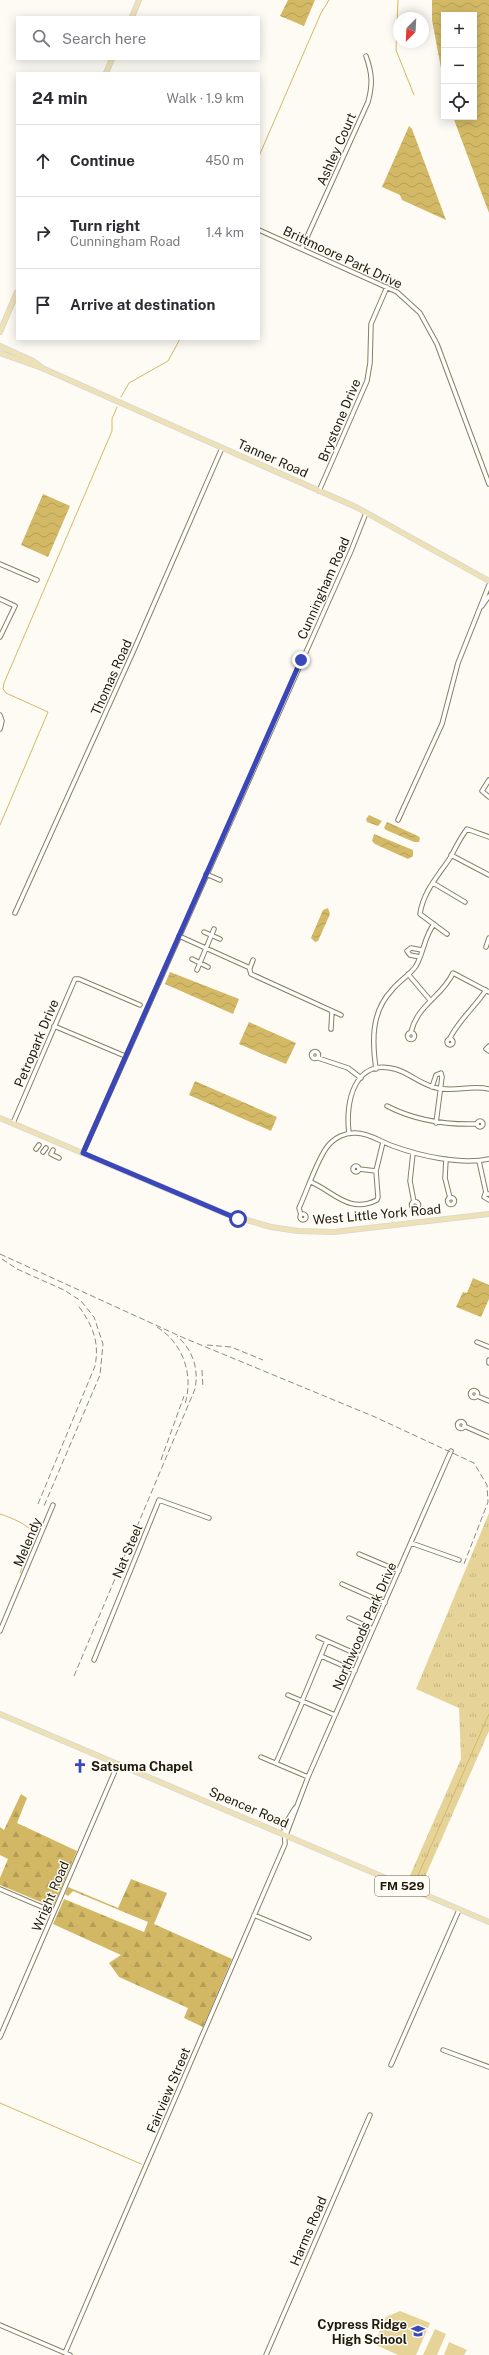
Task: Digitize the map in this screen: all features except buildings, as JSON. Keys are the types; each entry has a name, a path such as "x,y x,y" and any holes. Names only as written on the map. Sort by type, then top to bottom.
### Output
{"main road":[{"path":"132,16 139,0"},
{"path":"106,72 112,60"},
{"path":"0,332 16,294"},
{"name":"Tanner Road","path":"0,346 33,361 42,368"},
{"name":"Tanner Road","path":"0,353 42,368 319,491 366,513 489,581"},
{"name":"West Little York Road","path":"0,1118 226,1214 247,1222 285,1230 334,1232 489,1214"},
{"name":"Spencer Road","path":"0,1714 488,1922"}],"street":[{"name":"Ashley Court","path":"302,248 368,102 372,87 372,73 366,56"},
{"name":"Brittmoore Park Drive","path":"260,230 388,287 410,302 429,326 489,484"},
{"name":"Brystone Drive","path":"319,491 367,381 370,364 371,324 388,287"},
{"name":"Thomas Road","path":"15,913 133,652 222,448"},
{"name":"Cunningham Road","path":"83,1153 206,874 349,557 366,513"},
{"path":"0,564 37,580"},
{"path":"398,820 442,724 458,663 482,607 489,585"},
{"path":"482,607 489,596"},
{"path":"0,599 15,606 0,637"},
{"path":"292,670 296,673"},
{"path":"0,729 1,717"},
{"path":"489,780 482,791 489,797"},
{"path":"447,934 420,914 422,901 451,855 458,840 467,829 489,837"},
{"path":"451,855 489,875"},
{"path":"206,874 220,880"},
{"path":"433,883 464,902"},
{"path":"376,1069 373,1034 379,1011 390,991 408,974 420,957 425,939 434,924"},
{"path":"197,970 214,929"},
{"path":"204,932 220,939"},
{"path":"179,936 248,967 251,974 341,1015"},
{"path":"486,947 489,938"},
{"path":"420,957 410,955 407,951 411,948 422,950"},
{"path":"192,959 208,967"},
{"path":"248,967 253,960"},
{"path":"411,1032 419,1012 449,982 453,973 488,991 475,1008 457,1026 450,1038"},
{"path":"408,974 430,1000"},
{"name":"Petropark Drive","path":"13,1124 73,981 77,978 140,1005"},
{"path":"331,1029 332,1011"},
{"path":"54,1026 125,1056"},
{"path":"489,1046 486,1048 489,1051"},
{"path":"318,1058 348,1068 361,1078"},
{"path":"349,1133 348,1121 350,1099 361,1078 376,1069 397,1070 432,1087 440,1089 489,1089"},
{"path":"432,1087 436,1075 440,1073 442,1076 436,1122"},
{"path":"387,1106 413,1117 436,1122 477,1124"},
{"path":"301,1215 299,1208 327,1147 335,1139 349,1133 366,1134 413,1153 446,1159 479,1161 489,1159"},
{"path":"311,1182 337,1199 348,1203 377,1200 376,1171 383,1142"},
{"path":"36,1149 39,1144"},
{"path":"43,1152 46,1148"},
{"path":"53,1150 51,1154 59,1158"},
{"path":"413,1153 410,1181 414,1202"},
{"path":"446,1159 445,1178 450,1198"},
{"path":"479,1161 488,1194 484,1199 489,1200"},
{"path":"359,1169 376,1171"},
{"path":"477,1342 489,1347"},
{"path":"477,1396 489,1401"},
{"path":"464,1426 489,1437"},
{"name":"Northwoods Park Drive","path":"286,1835 284,1826 295,1808 451,1451"},
{"name":"Nat Steel","path":"94,1660 160,1500 210,1518"},
{"name":"Melendy","path":"0,1631 53,1505"},
{"path":"411,1543 459,1560"},
{"path":"358,1554 399,1571"},
{"path":"342,1584 385,1603"},
{"path":"349,1618 373,1629"},
{"path":"318,1637 362,1656"},
{"path":"276,1763 327,1641"},
{"path":"321,1656 355,1671"},
{"path":"288,1695 336,1715"},
{"path":"261,1757 308,1777"},
{"name":"Wright Road","path":"0,2037 118,1764"},
{"name":"Fairview Street","path":"65,2353 285,1844 286,1835"},
{"path":"0,1889 54,1912"},
{"path":"391,2065 459,1910"},
{"path":"254,1915 309,1938"},
{"path":"488,1922 489,1916"},
{"path":"443,2050 489,2067"},
{"name":"Harms Road","path":"266,2355 370,2115"},
{"path":"0,2325 70,2355"}],"green space":[{"path":"489,1513 489,1731 421,1886 408,1880 461,1759 459,1708 416,1689"},
{"path":"21,1794 27,1798 17,1823 77,1851 53,1907 0,1885 0,1878 8,1859 0,1855 0,1827 4,1830"},
{"path":"131,1879 167,1893 154,1924 232,1959 203,2027 184,2018 188,2008 119,1977 109,1963 121,1955 53,1924 64,1899 144,1932 148,1922 73,1891 68,1896 65,1894 68,1887 118,1908"},
{"path":"400,2311 430,2323 416,2355 398,2355 374,2344 386,2317"},
{"path":"435,2329 446,2334 437,2355 423,2355"},
{"path":"449,2342 467,2350 464,2355 444,2355"}],"water":[{"path":"288,0 315,0 304,26 280,16"},
{"path":"432,0 489,0 489,213 454,120 477,120 477,12 441,12 441,68 432,20"},
{"path":"409,126 412,129 446,220 402,200 400,195 382,187"},
{"path":"43,494 70,506 48,557 21,545"},
{"path":"369,815 382,821 378,826 367,822 366,819"},
{"path":"387,822 418,836 420,838 419,842 414,842 386,830 384,828"},
{"path":"374,834 413,850 413,856 408,859 375,844 372,841"},
{"path":"328,908 330,914 318,941 315,942 311,938 323,910"},
{"path":"170,972 239,999 233,1014 165,984"},
{"path":"249,1022 296,1043 286,1064 239,1044"},
{"path":"195,1081 277,1117 271,1131 189,1095"},
{"path":"473,1278 489,1285 489,1299 481,1317 456,1307 463,1292 467,1293"}],"waterway":[{"path":"260,154 321,13 329,0"},
{"path":"398,0 396,50 414,95"},
{"path":"121,397 129,383 168,361 179,340"},
{"path":"0,825 48,712 6,693 3,689 4,683 112,431 112,419 117,407"},
{"path":"0,1514 24,1525 35,1535 20,1573"},
{"path":"416,1880 489,1714"},
{"path":"0,2103 141,2164"}],"railway":[{"path":"0,1254 184,1338 375,1417 474,1463 487,1485 488,1502 464,1564"},
{"path":"2,1259 17,1269 64,1290 81,1301 94,1317 103,1344 100,1375 44,1506"},
{"path":"38,1504 95,1366 96,1349 94,1333 77,1304"},
{"path":"157,1327 174,1342 184,1361 188,1382 185,1404"},
{"path":"74,1676 195,1389 196,1374 194,1360 183,1341 177,1336"},
{"path":"207,1345 231,1347 263,1360"},
{"path":"202,1370 203,1388"},
{"path":"161,1460 184,1396"}],"place":[{"name":"Satsuma Chapel","path":"80,1766"},
{"name":"Cypress Ridge High School","path":"418,2331"}],"route":[{"path":"238,1219 83,1153 301,660"}]}
